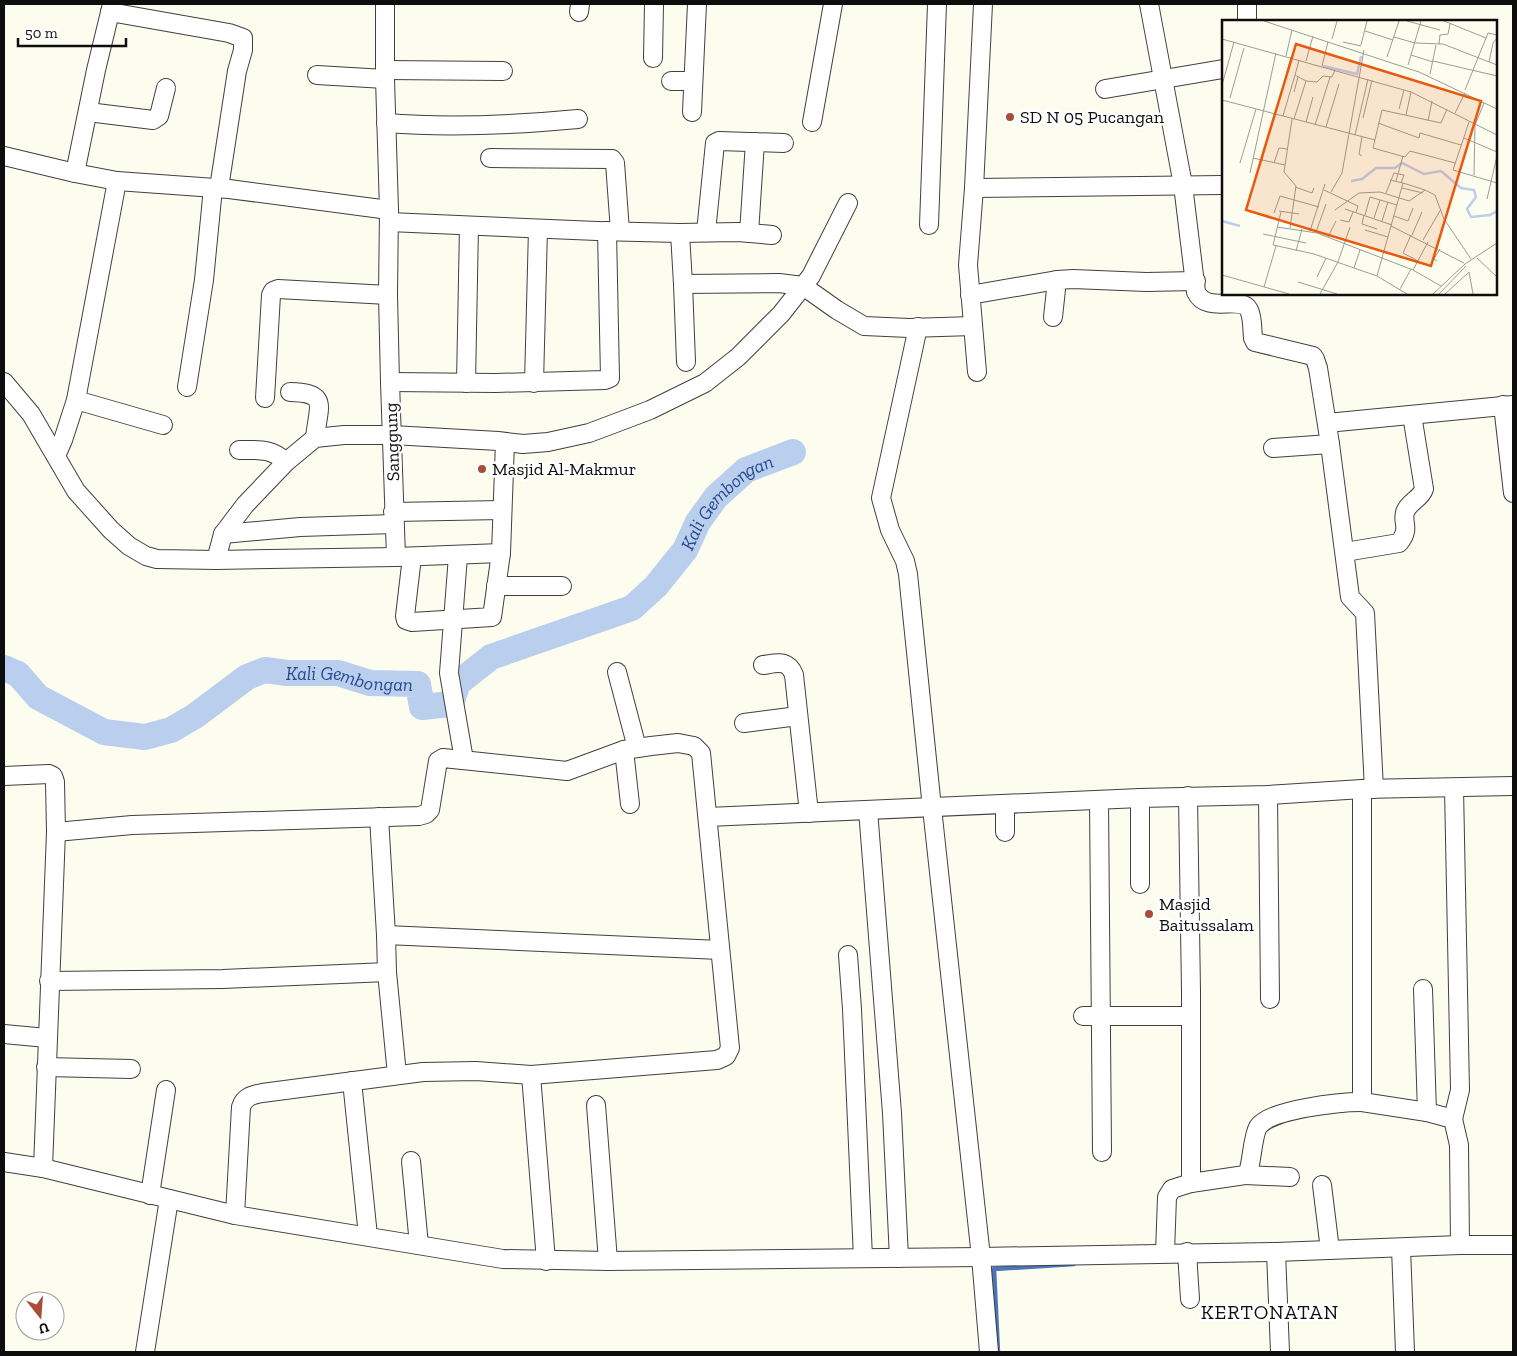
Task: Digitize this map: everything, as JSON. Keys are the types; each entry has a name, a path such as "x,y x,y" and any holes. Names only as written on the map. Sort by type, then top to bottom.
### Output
{"street":[{"name":"Sanggung","path":"385,4 389,216 388,295 394,518 404,557 406,619 412,622 454,620"},
{"path":"652,58 654,4"},
{"path":"692,112 696,4"},
{"path":"812,122 833,4"},
{"path":"929,225 937,4"},
{"path":"977,372 968,265 984,4"},
{"path":"1149,4 1183,185 1196,292 1203,301 1242,304 1247,307 1251,313 1253,338 1258,344 1302,353 1315,359 1327,423 1351,599 1365,613 1368,789 1362,1102"},
{"path":"1246,4 1247,20"},
{"path":"76,173 96,70 111,8 243,38 243,50 237,71 216,188 187,387"},
{"path":"1105,89 1222,69"},
{"path":"317,75 503,71"},
{"path":"672,81 693,81"},
{"path":"88,112 133,119 156,120 159,116 166,88"},
{"path":"386,123 418,126 517,125 578,118"},
{"path":"706,232 714,144 719,141 784,143"},
{"path":"749,233 755,142"},
{"path":"4,156 117,181 216,188 389,216 469,226 772,235"},
{"path":"390,382 534,383 605,380 610,378 615,163 612,159 490,158"},
{"path":"56,456 76,400 117,181"},
{"path":"974,188 1222,185"},
{"path":"216,560 223,534 245,505 286,462 315,438 344,435 392,435 523,444 548,442 589,433 650,410 705,383 738,356 781,314 811,276 848,203"},
{"path":"466,383 469,226"},
{"path":"534,383 538,229"},
{"path":"680,233 686,362"},
{"path":"970,295 1073,279 1146,282 1196,281"},
{"path":"1053,317 1057,280"},
{"path":"683,284 780,283 802,286 864,326 973,326"},
{"path":"264,398 271,295 273,291 278,289 388,295"},
{"path":"918,327 881,498 890,530 905,561 908,574 981,1257 989,1352"},
{"path":"4,382 31,414 76,492 111,530 129,546 146,556 157,559 216,560 458,556 500,553"},
{"path":"290,392 308,393 318,399 315,438"},
{"path":"76,400 163,425"},
{"path":"1327,423 1508,405 1513,492"},
{"path":"1345,552 1399,543 1406,534 1405,512 1424,489 1412,416"},
{"path":"454,620 492,617 500,553 504,442"},
{"path":"1273,448 1330,444"},
{"path":"239,450 278,454 286,462"},
{"path":"223,534 502,510"},
{"path":"458,556 450,673 464,760"},
{"path":"496,586 562,586"},
{"path":"763,666 778,663 786,664 791,667 794,675 809,813"},
{"path":"617,672 630,749 630,804"},
{"path":"744,723 798,716"},
{"path":"56,832 132,825 415,816 426,814 430,810 439,760 443,758 567,771 630,749 678,743 698,748 702,758 729,1052 723,1058 590,1071 531,1074 441,1071 262,1092 243,1101 241,1107 235,1215"},
{"path":"4,776 46,774 52,776 55,784 56,832 43,1168"},
{"path":"708,817 1188,796 1268,795 1368,789 1513,786"},
{"path":"1454,788 1460,1090 1453,1120 1459,1145 1460,1245"},
{"path":"1268,795 1270,999"},
{"path":"1188,796 1191,1183"},
{"path":"1140,798 1140,884"},
{"path":"1099,800 1102,1152"},
{"path":"1005,804 1005,832"},
{"path":"868,810 892,1113 899,1258"},
{"path":"379,817 387,972 397,1075"},
{"path":"386,935 720,950"},
{"path":"848,955 863,1258"},
{"path":"49,981 224,979 387,972"},
{"path":"1423,989 1427,1112"},
{"path":"1083,1016 1191,1016"},
{"path":"4,1034 47,1038"},
{"path":"46,1067 131,1069"},
{"path":"531,1074 546,1261"},
{"path":"352,1081 368,1236"},
{"path":"150,1195 166,1090"},
{"path":"1245,1175 1248,1173 1257,1129 1266,1120 1274,1116 1318,1106 1362,1102 1427,1112 1453,1120"},
{"path":"596,1105 608,1261"},
{"path":"411,1161 419,1245"},
{"path":"4,1162 43,1168 235,1215 503,1259 608,1261 1165,1253 1187,1257 1460,1245 1513,1245"},
{"path":"1165,1253 1167,1197 1172,1189 1191,1183 1245,1175 1290,1177"},
{"path":"1322,1185 1330,1250"},
{"path":"145,1352 168,1199"},
{"path":"1401,1248 1405,1352"},
{"path":"1276,1252 1280,1352"},
{"path":"1187,1257 1190,1299"}],"waterway":[{"name":"Kali Gembongan","path":"4,668 18,674 38,697 104,732 145,737 171,730 195,716 247,677 265,670 287,673 338,673 370,683 418,684 422,707 451,704 458,683 491,657 632,608 656,586 685,550 698,522 716,497 746,470 793,452"},
{"path":"998,1352 994,1269 1074,1264"}],"place":[{"name":"SD N 05 Pucangan","path":"1010,117"},
{"name":"Masjid Al-Makmur","path":"482,469"},
{"name":"Masjid Baitussalam","path":"1149,914"}],"district":[{"name":"KERTONATAN","path":"1270,1312"}]}
